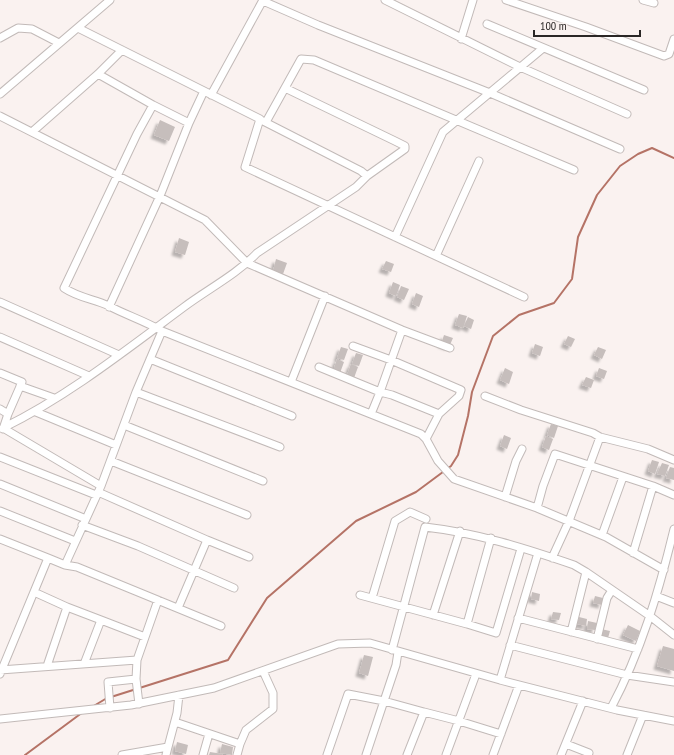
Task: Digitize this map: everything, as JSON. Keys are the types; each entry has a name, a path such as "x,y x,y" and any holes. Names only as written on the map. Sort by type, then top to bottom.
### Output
{"street":[{"path":"0,94 110,0"},
{"path":"211,95 263,0 325,28 490,93 620,149"},
{"path":"385,0 401,3 461,39 520,67 627,114"},
{"path":"461,39 473,0"},
{"path":"506,0 586,27 664,56 669,54 674,39"},
{"path":"643,0 654,3"},
{"path":"487,24 542,49 644,90"},
{"path":"0,38 18,28 32,29 59,43"},
{"path":"78,28 361,171 367,176"},
{"path":"395,237 443,132 542,49"},
{"path":"32,132 98,74 122,50"},
{"path":"524,297 245,167 263,121 285,88 301,59 314,60 455,121 574,170"},
{"path":"98,74 153,105 189,123"},
{"path":"2,430 36,412 54,398 159,329 248,263 257,253 356,187 367,176 405,149 405,146 285,88"},
{"path":"109,306 160,196 189,123 204,91"},
{"path":"153,105 137,134 119,175 64,288 84,299 109,306 114,311 421,434 426,438 438,461 454,479 537,508 602,535 664,570"},
{"path":"0,116 119,175 205,220 248,263 402,330 450,348"},
{"path":"436,256 479,161"},
{"path":"291,382 325,296"},
{"path":"0,302 119,355"},
{"path":"65,565 111,461 136,392 150,359 159,329"},
{"path":"371,414 402,330"},
{"path":"0,337 89,376"},
{"path":"353,346 391,360 461,390 459,396 439,414 426,438"},
{"path":"150,359 292,416"},
{"path":"319,367 439,414"},
{"path":"0,372 22,382 2,430"},
{"path":"20,386 54,398"},
{"path":"136,392 280,447"},
{"path":"484,396 521,410 593,433 600,437 648,449 674,460"},
{"path":"0,409 8,414"},
{"path":"36,412 116,445"},
{"path":"124,425 263,481"},
{"path":"2,430 99,491"},
{"path":"552,558 569,521 600,437"},
{"path":"505,497 516,462 522,449"},
{"path":"537,508 554,454 590,464 674,495"},
{"path":"0,457 99,491 207,540 249,557"},
{"path":"111,461 247,515"},
{"path":"602,535 623,477"},
{"path":"0,484 234,588"},
{"path":"633,553 653,486"},
{"path":"0,511 75,541"},
{"path":"372,598 395,521 410,512 426,519"},
{"path":"366,755 384,701 395,651 402,606 425,527 460,530 491,538 574,565 650,616 674,635"},
{"path":"611,708 638,649 664,570 671,557 674,529"},
{"path":"433,615 460,530"},
{"path":"467,624 491,538"},
{"path":"0,539 65,565 77,567 221,626"},
{"path":"178,608 207,540"},
{"path":"360,595 496,633 520,552"},
{"path":"500,680 538,553"},
{"path":"0,672 48,558"},
{"path":"572,632 586,572"},
{"path":"597,639 607,598 612,590"},
{"path":"34,592 67,608 145,637"},
{"path":"656,596 674,603"},
{"path":"139,704 137,660 158,600"},
{"path":"46,666 67,608"},
{"path":"518,618 638,649"},
{"path":"84,664 101,620"},
{"path":"0,719 95,709 110,705 139,704 214,688 338,644 370,643 519,686 674,721"},
{"path":"510,645 627,675 674,682"},
{"path":"0,672 46,666 137,660"},
{"path":"237,755 246,730 273,709 273,693 263,671"},
{"path":"446,755 476,674"},
{"path":"110,705 108,682 137,681"},
{"path":"493,755 519,686"},
{"path":"327,755 348,694 384,701 501,734"},
{"path":"166,755 175,722 179,695"},
{"path":"561,755 583,701"},
{"path":"407,755 424,712"},
{"path":"627,755 643,715"},
{"path":"175,722 240,744"},
{"path":"203,755 209,734"},
{"path":"566,744 589,753"},
{"path":"122,755 168,747"}],"building":[{"path":"160,120 175,127 169,141 154,135"},
{"path":"179,238 189,242 185,255 175,252"},
{"path":"276,259 287,263 283,274 273,271"},
{"path":"386,261 394,264 391,272 382,269"},
{"path":"393,282 400,285 396,296 389,293"},
{"path":"401,286 409,289 404,300 397,297"},
{"path":"416,293 423,296 419,307 412,304"},
{"path":"459,314 467,316 463,328 455,325"},
{"path":"468,317 474,320 471,329 464,326"},
{"path":"444,335 453,338 449,347 441,344"},
{"path":"568,336 575,339 571,347 564,344"},
{"path":"535,344 543,347 540,356 532,353"},
{"path":"341,347 348,349 344,360 337,358"},
{"path":"598,347 606,350 602,359 594,355"},
{"path":"356,353 363,355 359,366 352,364"},
{"path":"337,359 344,362 340,373 333,371"},
{"path":"351,364 358,367 354,378 347,375"},
{"path":"505,368 513,372 509,384 500,380"},
{"path":"599,368 607,371 604,379 596,376"},
{"path":"586,377 594,380 591,388 582,385"},
{"path":"551,424 558,426 554,438 547,435"},
{"path":"504,435 511,438 507,449 500,446"},
{"path":"546,436 553,439 549,450 542,447"},
{"path":"652,460 659,462 655,474 648,471"},
{"path":"662,463 669,465 665,476 657,474"},
{"path":"670,467 674,468 674,480 666,478"},
{"path":"532,592 540,594 539,601 531,599"},
{"path":"595,596 603,598 602,605 593,603"},
{"path":"553,612 561,613 559,620 551,619"},
{"path":"579,617 587,619 586,626 577,624"},
{"path":"588,621 597,623 595,630 587,629"},
{"path":"628,625 640,631 636,641 623,635"},
{"path":"601,629 610,631 608,638 600,636"},
{"path":"663,646 674,649 674,671 657,666"},
{"path":"364,655 373,657 368,676 359,673"},
{"path":"177,742 188,745 186,754 175,751"},
{"path":"222,744 233,747 232,755 220,753"},
{"path":"210,752 223,754 209,755"}],"waterway":[{"path":"111,697 228,660 267,598 356,521 416,492 451,466 458,455 468,416 472,392 493,336 519,315 554,303 572,279 578,237 597,195 620,166 638,154 652,148 674,158"},
{"path":"92,707 107,698"},
{"path":"25,755 83,712"}]}
